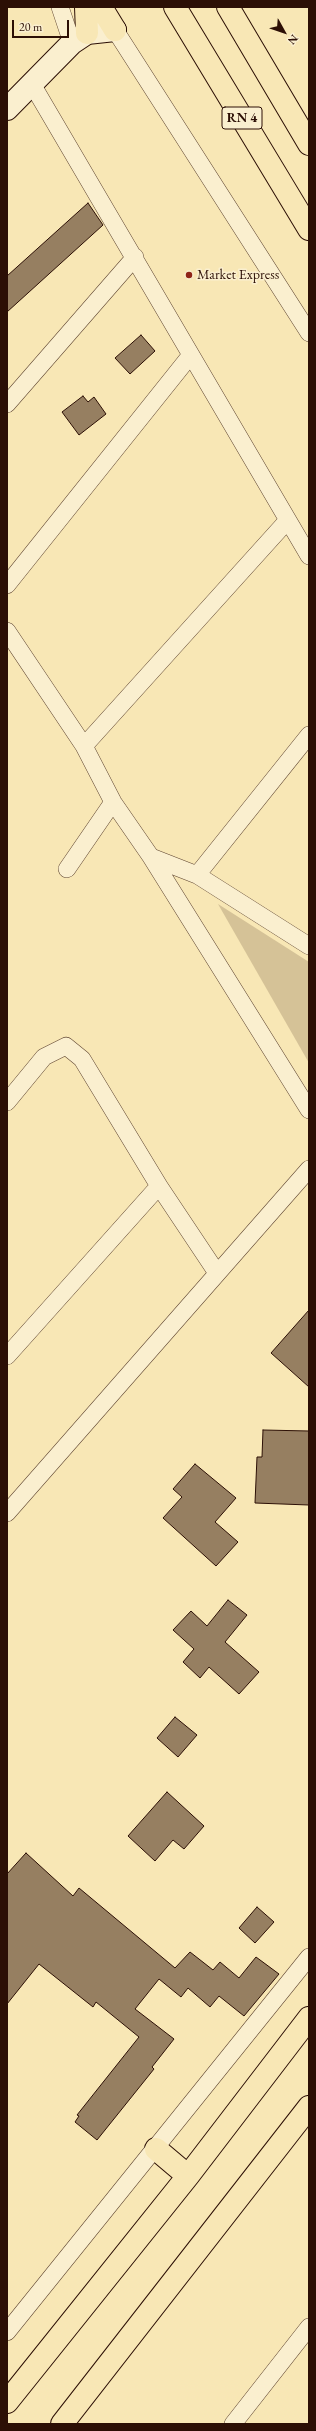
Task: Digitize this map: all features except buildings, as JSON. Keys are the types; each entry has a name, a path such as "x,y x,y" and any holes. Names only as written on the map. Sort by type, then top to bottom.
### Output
{"main road":[{"path":"80,38 86,7"},
{"path":"101,7 115,30"},
{"name":"RN 4","path":"175,7 309,229"},
{"path":"228,7 309,144"},
{"path":"7,2402 188,2176 309,2018"},
{"path":"62,2424 309,2107"},
{"path":"156,2149 188,2176"}],"street":[{"path":"60,7 80,38"},
{"path":"7,109 80,38 115,30 309,333"},
{"path":"32,84 135,257 190,356 309,556"},
{"path":"7,404 135,257"},
{"path":"7,585 190,356"},
{"path":"84,746 287,521"},
{"path":"7,631 84,746 113,802 151,857 309,1110"},
{"path":"196,875 308,738"},
{"path":"67,869 113,802"},
{"path":"151,857 196,875 309,946"},
{"path":"7,1102 44,1057 66,1046 82,1059 159,1186 217,1273"},
{"path":"7,1513 309,1169"},
{"path":"7,1356 159,1186"},
{"path":"7,2332 156,2149 309,1957"},
{"path":"233,2424 309,2326"}],"shaded area":[{"path":"218,904 309,962 309,1063"}],"place":[{"name":"Market Express","path":"189,275"}]}
